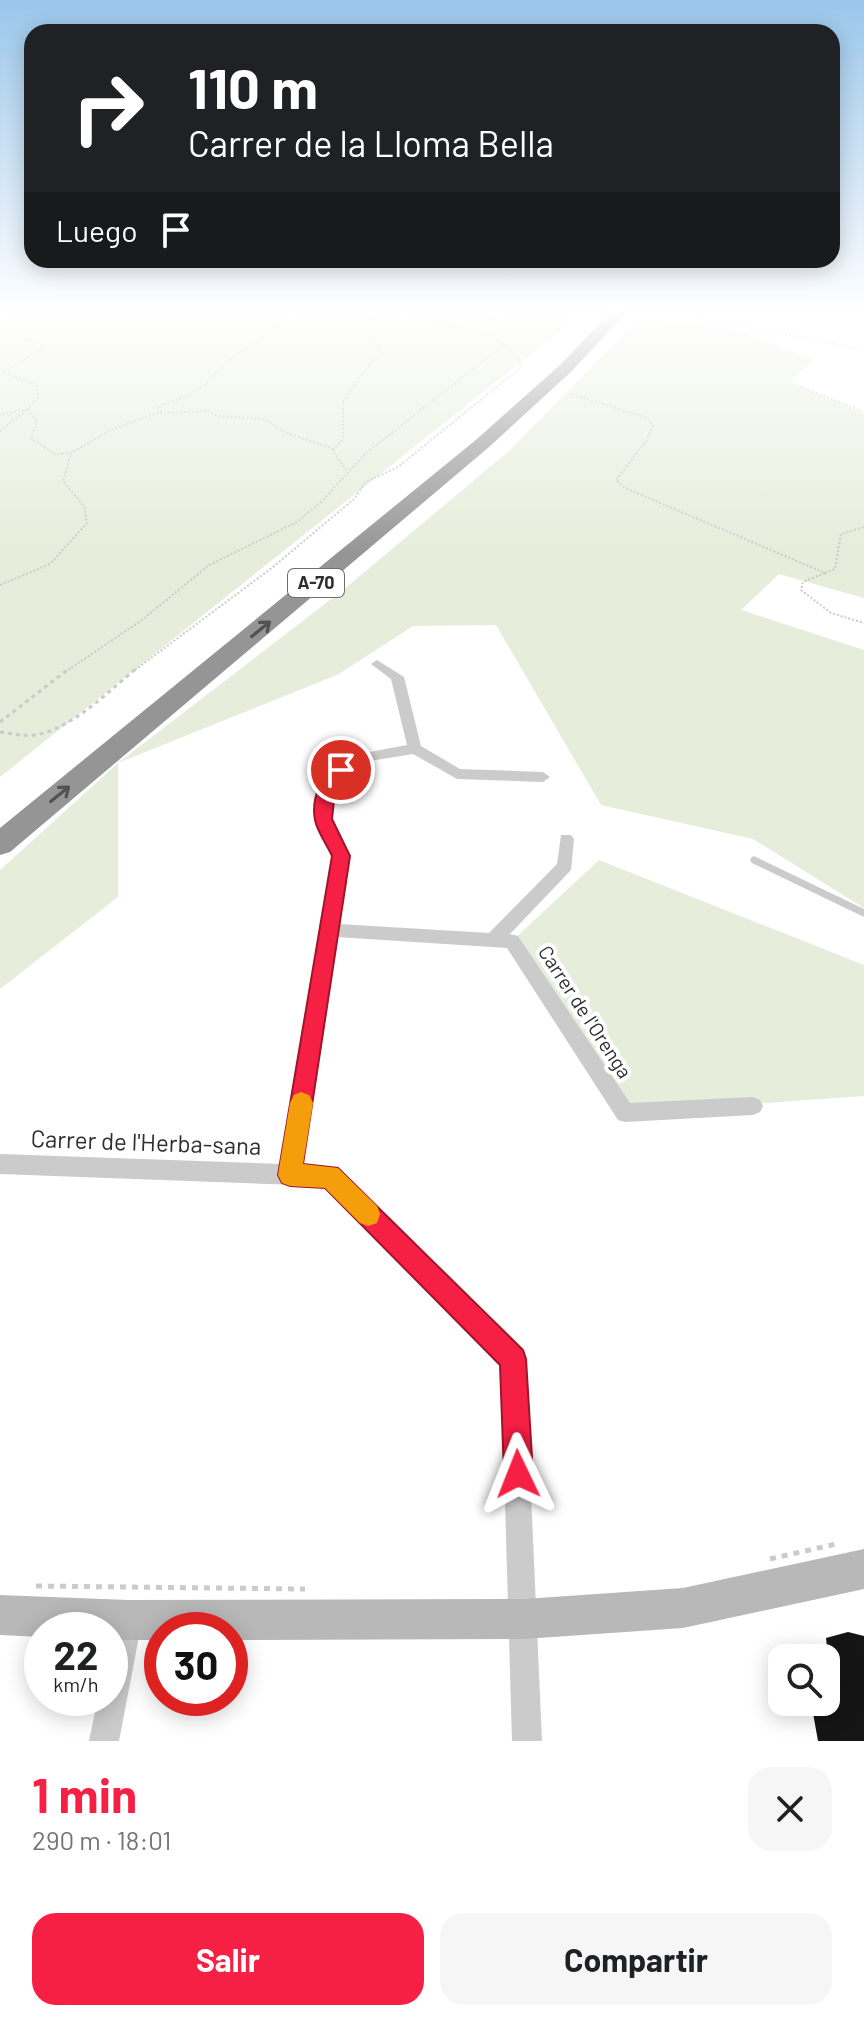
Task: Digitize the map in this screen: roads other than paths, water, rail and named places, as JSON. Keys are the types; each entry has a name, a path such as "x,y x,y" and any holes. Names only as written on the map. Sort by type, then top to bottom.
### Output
{"highway":[{"name":"A-70","path":"0,817 421,478 522,391"},
{"name":"A-70","path":"0,844 492,435 540,391"}],"main road":[{"path":"128,1620 524,1619 683,1608 851,1557"},
{"path":"0,1615 24,1616"}],"street":[{"path":"377,664 397,677 415,749"},
{"path":"290,1175 341,856 323,819 328,781 353,759 415,749 457,774 543,777"},
{"path":"493,940 565,866 566,839"},
{"name":"Carrer de l'Orenga","path":"329,930 512,941 625,1113 753,1106"},
{"name":"Carrer de l'Herba-sana","path":"0,1164 330,1176 513,1359 527,1741"},
{"path":"104,1741 109,1716"}],"lane":[{"path":"754,860 864,913"}]}
